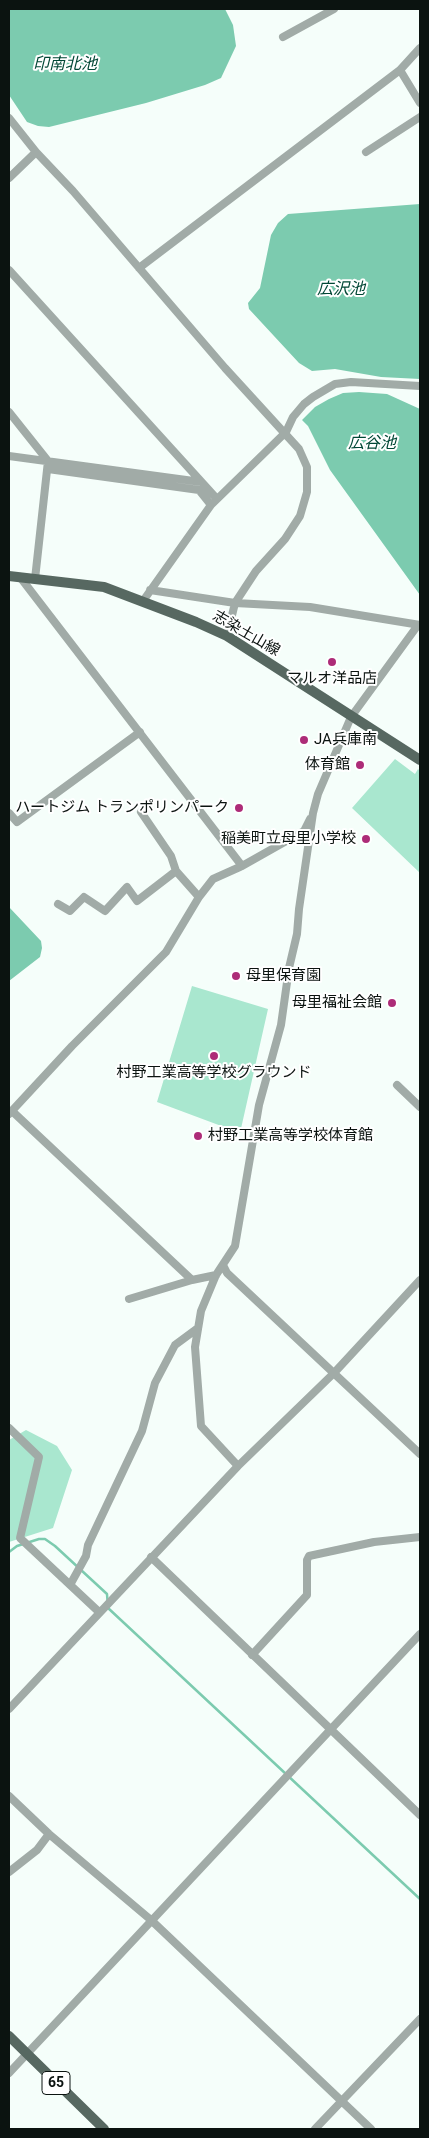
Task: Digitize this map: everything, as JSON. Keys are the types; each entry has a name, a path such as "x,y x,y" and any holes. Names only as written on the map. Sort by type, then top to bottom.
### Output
{"main road":[{"name":"志染土山線","path":"9,576 104,588 142,601 227,636 420,760"},
{"name":"65","path":"9,2036 104,2129"}],"street":[{"path":"283,36 334,9"},
{"path":"139,268 400,70 420,48"},
{"path":"400,70 420,103"},
{"path":"366,152 420,117"},
{"path":"9,118 36,152 73,191 225,368 286,432 299,449 306,467 307,492 300,516 285,539 256,571 235,603 227,636"},
{"path":"9,178 36,152"},
{"path":"9,270 217,499"},
{"path":"142,601 211,505 286,432 293,418 304,404 335,384 351,382 420,386"},
{"path":"9,412 48,465 35,579"},
{"path":"9,456 48,465 199,490 211,505"},
{"path":"48,465 201,482"},
{"path":"20,577 242,866"},
{"path":"150,590 235,603 310,607 419,625 351,717 318,794 281,1025 259,1105 235,1246 216,1275 201,1310 195,1347 201,1426 238,1466"},
{"path":"9,813 17,822 140,732"},
{"path":"141,812 171,856 176,871 199,897"},
{"path":"192,1280 10,1112 166,952 199,897 213,878 242,866 304,831 314,813"},
{"path":"58,904 70,911 84,897 105,911 127,887 137,901 176,871"},
{"path":"397,1085 420,1107"},
{"path":"223,1265 227,1273 420,1454"},
{"path":"129,1299 192,1280 216,1275"},
{"path":"9,1709 238,1466 334,1373 420,1280"},
{"path":"70,1585 86,1556 88,1545 142,1431 155,1383 175,1345 198,1328"},
{"path":"9,1428 39,1457 20,1538 99,1612"},
{"path":"252,1655 307,1595 306,1560 309,1556 374,1542 420,1538"},
{"path":"151,1557 420,1815"},
{"path":"9,2073 420,1634"},
{"path":"9,1796 49,1834 151,1920 371,2129"},
{"path":"9,1872 37,1850 49,1834"},
{"path":"315,2129 420,2018"}],"shaded area":[{"path":"395,759 415,774 418,769 420,771 420,873 352,808"},
{"name":"村野工業高等学校グラウンド","path":"192,986 268,1009 240,1133 157,1102"},
{"path":"26,1430 57,1446 72,1470 53,1528 9,1542 9,1440"}],"water":[{"name":"印南北池","path":"9,9 225,9 233,25 236,46 221,78 205,85 146,103 49,127 38,126 27,122 9,95"},
{"name":"広沢池","path":"420,204 420,379 381,377 335,369 312,371 299,363 249,309 248,303 260,288 271,235 278,223 288,214"},
{"name":"広谷池","path":"343,393 387,394 420,409 420,595 330,470 308,426 302,420 315,407 329,399"},
{"path":"9,907 41,941 42,948 40,957 9,981"}],"waterway":[{"path":"9,1552 17,1546 39,1539 45,1539 55,1546 107,1594 108,1608 420,1899"}],"place":[{"name":"マルオ洋品店","path":"332,662"},
{"name":"JA兵庫南","path":"304,740"},
{"name":"体育館","path":"360,765"},
{"name":"ハートジム トランポリンパーク","path":"239,808"},
{"name":"稲美町立母里小学校","path":"366,839"},
{"name":"母里保育園","path":"236,976"},
{"name":"母里福祉会館","path":"392,1003"},
{"name":"村野工業高等学校グラウンド","path":"214,1056"},
{"name":"村野工業高等学校体育館","path":"198,1136"}]}
